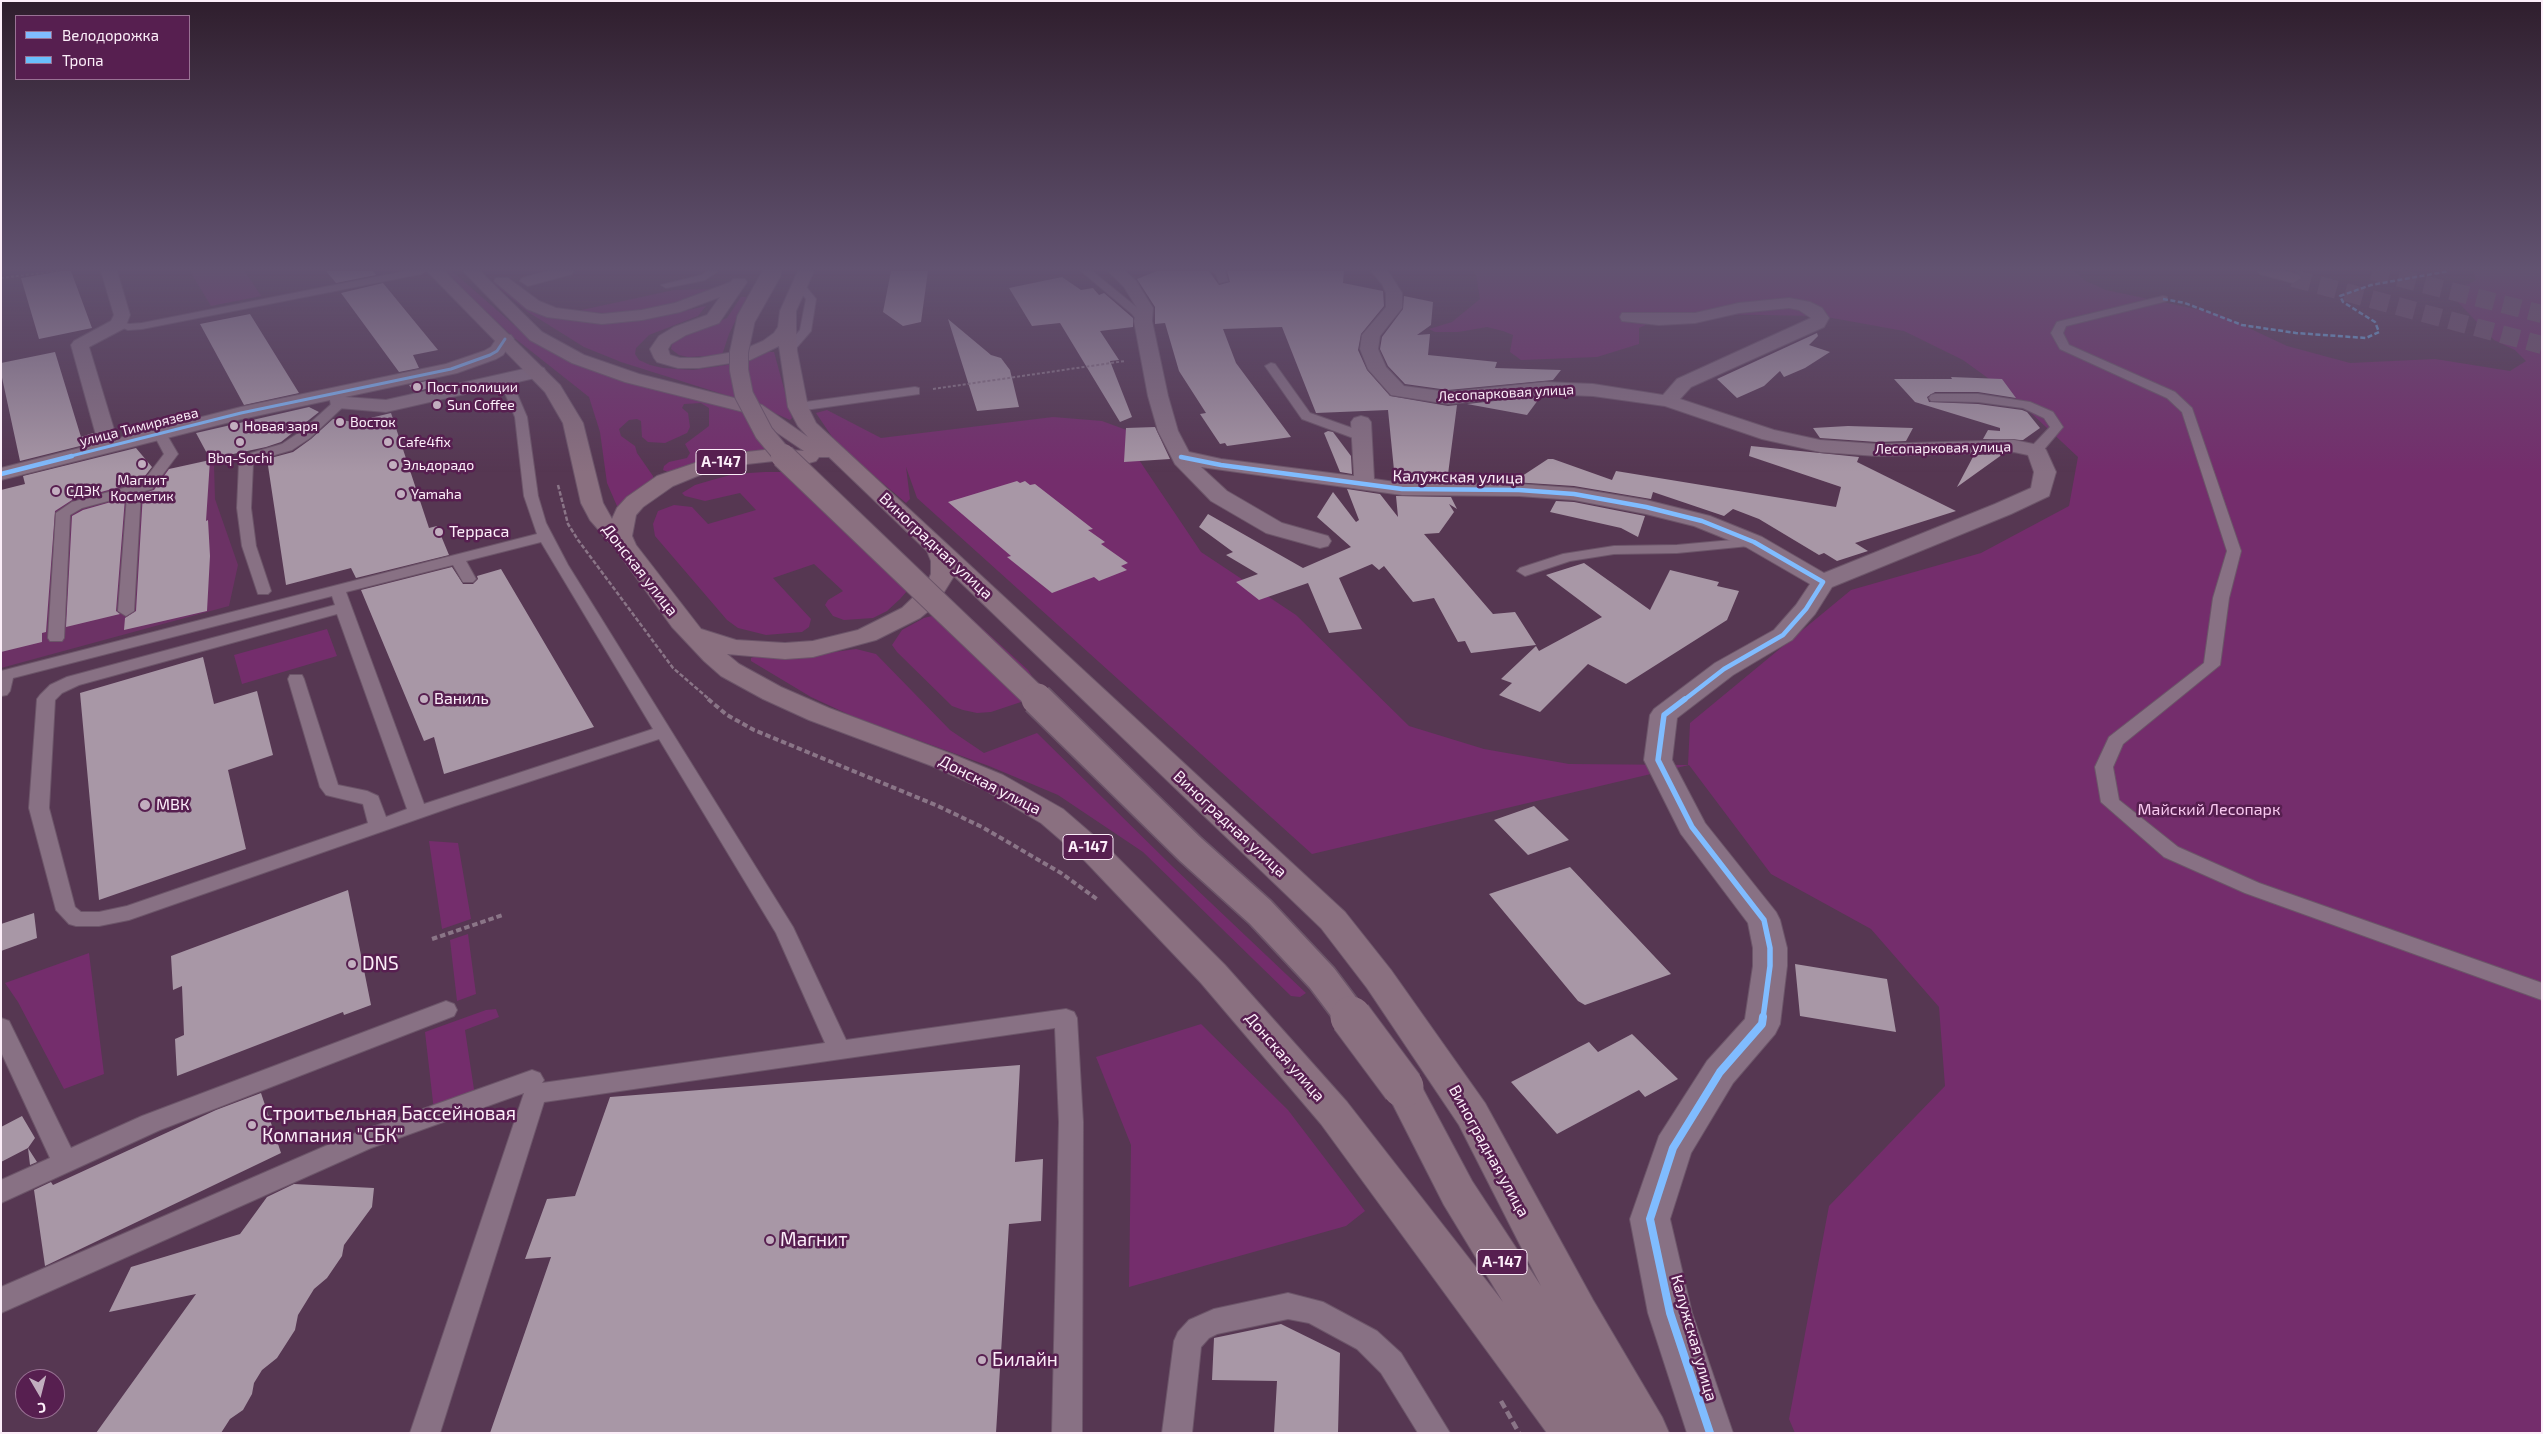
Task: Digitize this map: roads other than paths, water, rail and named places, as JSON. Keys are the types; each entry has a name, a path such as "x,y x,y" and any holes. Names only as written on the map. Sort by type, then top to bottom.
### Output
{"main road":[{"name":"А-147","path":"540,338 578,359 632,378 682,392 734,402 754,409 802,442 838,459 861,476"},
{"path":"669,338 660,349 664,358 678,362 699,363 744,356 779,338"},
{"name":"А-147","path":"742,338 738,370 744,395 764,433 792,466 969,632 1190,849 1260,912 1322,978 1403,1087 1458,1193 1610,1433"},
{"name":"Виноградная улица","path":"787,338 798,407 808,426 1333,920 1356,949 1379,979 1472,1114 1578,1314 1646,1433"},
{"name":"Донская улица","path":"505,340 553,389 572,423 592,503 601,520 625,546 681,622 725,665 755,684 819,714 942,760 993,782 1052,816 1096,854 1213,974 1334,1113 1576,1433"},
{"name":"А-147","path":"625,546 621,536 621,525 625,513 635,502 665,481 705,466 751,457 796,455 834,461 849,467 861,476"},
{"name":"А-147","path":"681,622 693,633 711,642 757,651 813,649 867,635 911,613 927,600 937,587 943,574 943,561 938,549 930,539"}],"street":[{"path":"94,338 80,346 109,446"},
{"path":"1146,338 1168,431 1186,464 1219,496 1274,528 1320,541"},
{"name":"Лесопарковая улица","path":"1371,338 1369,349 1377,369 1398,390 1419,396 1448,398 1545,388 1593,390 1668,401 1769,435 1820,446 1877,450 2014,446 2036,450"},
{"path":"1668,401 1684,382 1784,338"},
{"name":"улица Тимирязева","path":"1,474 159,433 477,361 497,351 505,340"},
{"name":"улица Тимирязева","path":"284,404 349,402 386,406 538,372"},
{"path":"349,402 355,400 357,395 373,386"},
{"path":"1361,429 1365,470 1362,484"},
{"path":"1822,582 2003,509 2041,491 2045,472 2036,450"},
{"name":"Калужская улица","path":"1181,457 1221,465 1402,489 1519,490 1574,494 1646,507 1683,516 1754,542 1822,582 1806,609 1783,635 1724,669 1664,715 1658,760 1692,827 1764,920 1770,948 1770,966 1762,1024 1720,1072 1673,1148 1650,1219 1670,1313 1710,1433"}],"lane":[{"path":"788,351 799,338"},
{"path":"2059,338 2064,347 2171,395 2188,411 2234,550 2221,598 2212,664 2114,741 2104,767 2110,802 2171,852 2252,888 2542,992"},
{"path":"1271,366 1306,416 1361,429"},
{"path":"500,381 514,399 520,417 531,496 546,536 561,565 786,932 839,1050"},
{"path":"798,407 915,391"},
{"path":"1935,398 1978,398 2026,405 2049,415 2058,427 2036,450"},
{"path":"263,590 249,546 244,508 246,463 256,456 287,447 305,436 349,402"},
{"path":"56,638 63,513 77,505 147,486 171,454 159,433"},
{"path":"126,611 134,491"},
{"path":"3,681 338,589 546,536"},
{"path":"1525,571 1568,557 1614,550 1677,549 1754,542"},
{"path":"457,558 468,579"},
{"path":"338,589 343,608 418,813"},
{"path":"343,608 73,681 56,689 46,699 43,707 39,808 66,910 76,919 99,919 129,913 379,826 663,732"},
{"path":"296,679 329,787 333,791 360,795 371,800 379,826"},
{"path":"1,1192 151,1123 446,1010"},
{"path":"425,1433 534,1094 1066,1018 1071,1122 1066,1433"},
{"path":"1,1027 65,1162"},
{"path":"1,1300 362,1141 532,1080"},
{"path":"1177,1433 1188,1340 1199,1329 1214,1322 1288,1306 1313,1311 1367,1340 1391,1363 1435,1433"}],"tunnel":[{"path":"2516,338 2542,345"}],"place":[{"name":"Пост полиции","path":"417,387"},
{"name":"Sun Coffee","path":"437,405"},
{"name":"Восток","path":"340,422"},
{"name":"Новая заря","path":"234,426"},
{"name":"Bbq-Sochi","path":"240,442"},
{"name":"Cafe4fix","path":"388,442"},
{"name":"Магнит Косметик","path":"142,464"},
{"name":"Эльдорадо","path":"393,465"},
{"name":"СДЭК","path":"56,491"},
{"name":"Yamaha","path":"401,494"},
{"name":"Терраса","path":"439,532"},
{"name":"Ваниль","path":"424,699"},
{"name":"МВК","path":"145,805"},
{"name":"DNS","path":"352,964"},
{"name":"Строитьельная Бассейновая Компания \"СБК\"","path":"252,1125"},
{"name":"Магнит","path":"770,1240"},
{"name":"Билайн","path":"982,1360"}],"park label":[{"name":"Майский Лесопарк","path":"2209,810"}]}
